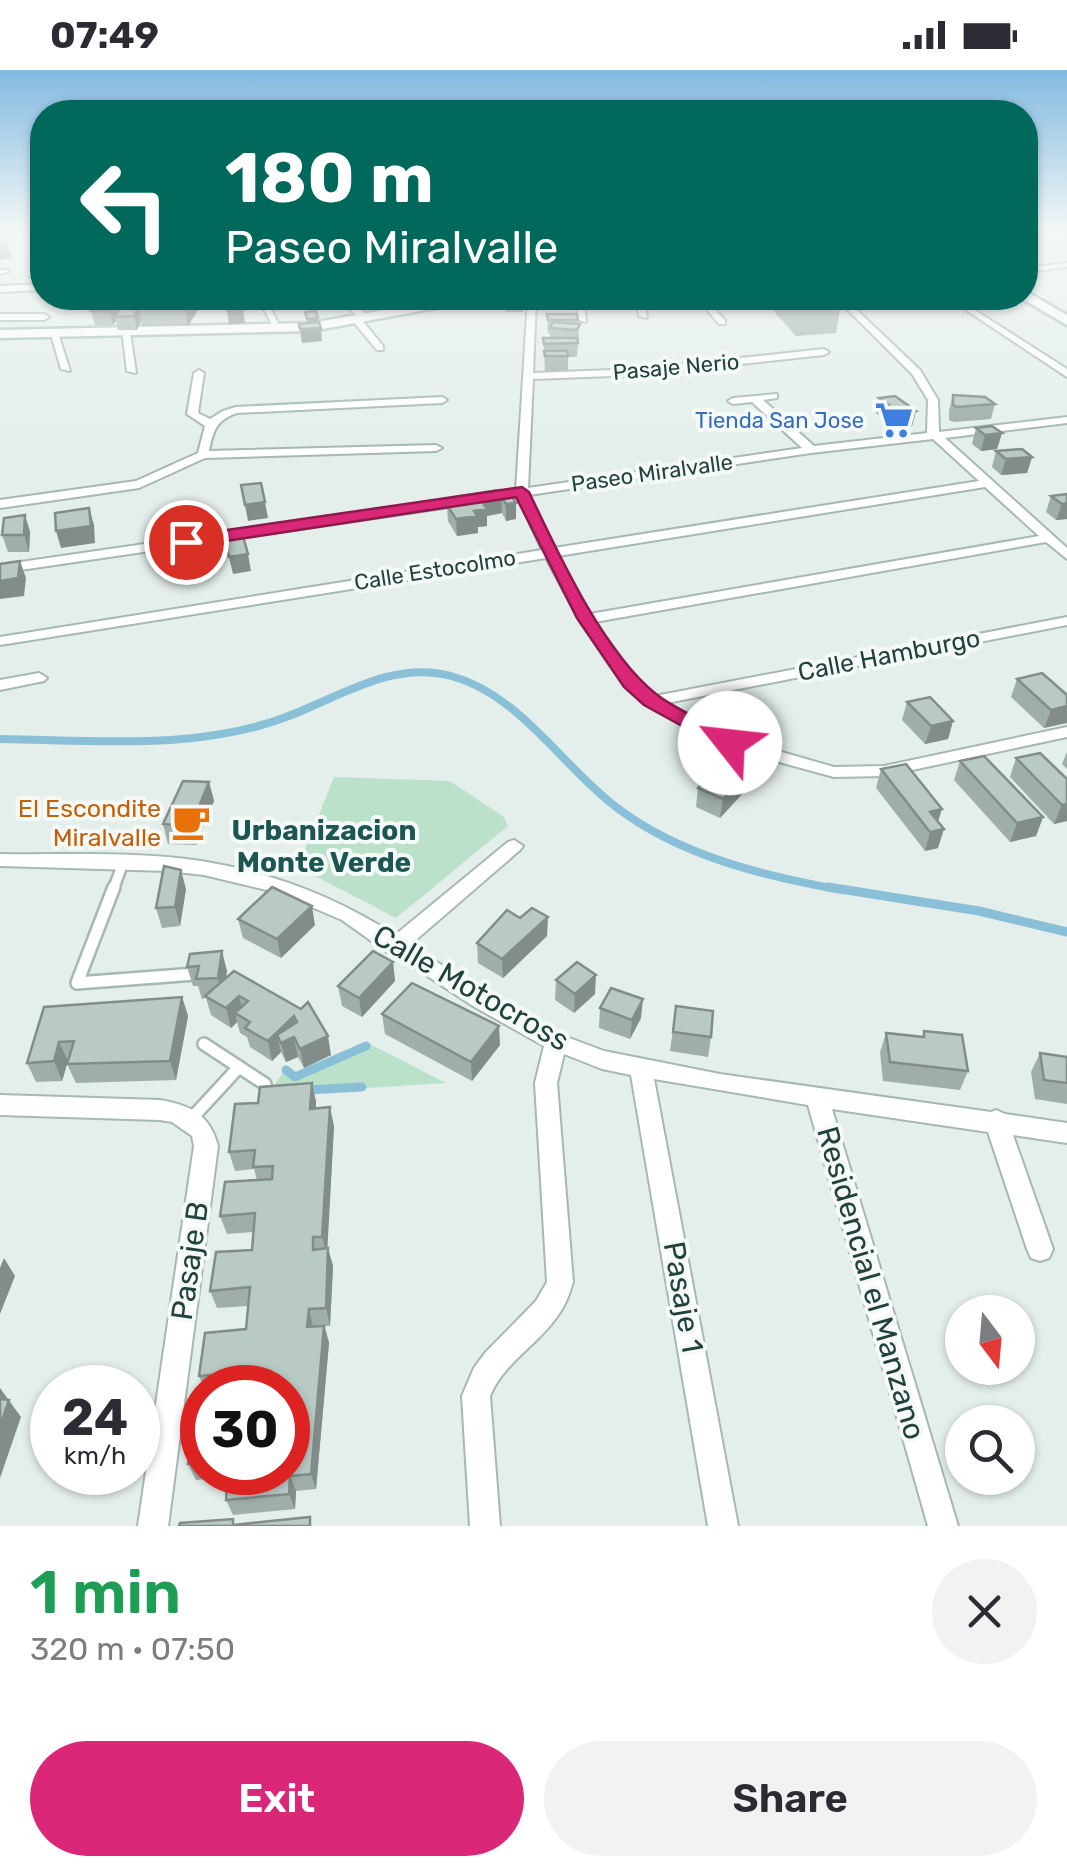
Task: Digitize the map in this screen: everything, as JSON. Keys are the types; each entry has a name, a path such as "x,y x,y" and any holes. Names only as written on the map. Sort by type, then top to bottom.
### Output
{"street":[{"path":"1038,302 1067,321"},
{"path":"268,310 278,328"},
{"path":"353,310 380,348"},
{"path":"0,334 120,327 278,328 360,318 390,310"},
{"path":"531,310 522,492 548,551 586,618 631,682 652,701 730,743 834,772 884,772 1067,732"},
{"path":"581,310 582,320"},
{"path":"643,310 644,316"},
{"path":"710,310 722,322"},
{"path":"852,310 916,372 933,400 932,433 1067,555"},
{"path":"972,310 1067,374"},
{"path":"0,317 44,317"},
{"path":"120,327 132,372"},
{"path":"53,333 66,369"},
{"name":"Pasaje Nerio","path":"528,376 638,372 824,352"},
{"path":"200,373 192,414 208,423"},
{"path":"733,401 773,396"},
{"path":"754,398 811,450"},
{"path":"204,454 208,423 224,412 442,400"},
{"name":"Paseo Miralvalle","path":"0,569 932,433 1064,423"},
{"path":"0,504 139,484 204,454 436,448"},
{"name":"Calle Estocolmo","path":"0,640 988,483"},
{"path":"586,618 1050,538"},
{"name":"Calle Hamburgo","path":"652,701 1067,622"},
{"path":"0,685 39,678"},
{"path":"394,947 514,846"},
{"name":"Calle Motocross","path":"0,860 204,868 284,887 349,915 394,947 556,1042 602,1060 817,1098 996,1120 1067,1133"},
{"path":"484,1526 477,1425 480,1383 504,1348 554,1302 560,1282 546,1083 556,1042"},
{"name":"Pasaje 1","path":"641,1069 723,1526"},
{"name":"Residencial el Manzano","path":"817,1098 943,1526"},
{"path":"0,1105 160,1110 190,1120"},
{"name":"Pasaje B","path":"153,1526 206,1146 202,1130 190,1120"},
{"path":"996,1120 1040,1249"}],"lane":[{"path":"123,864 77,983 195,974"},
{"path":"204,1044 265,1084"},
{"path":"190,1120 239,1067"}],"green space":[{"path":"334,777 450,781 504,817 508,826 396,918 298,867"},
{"path":"368,1043 446,1083 267,1094 286,1069 296,1075"}],"building":[{"path":"118,310 137,310 134,316 115,317"},
{"path":"316,311 318,318 307,319 305,312"},
{"path":"547,314 577,314 578,320 548,320"},
{"path":"319,322 321,328 300,329 299,324"},
{"path":"553,322 580,324 577,330 550,328"},
{"path":"543,338 577,338 578,343 544,344"},
{"path":"544,351 567,351 568,356 545,356"},
{"path":"953,395 985,397 995,404 957,407 953,405"},
{"path":"895,396 916,411 900,413 879,398"},
{"path":"992,426 1002,433 985,435 976,428"},
{"path":"1022,449 1032,457 1006,459 996,451"},
{"path":"261,483 265,502 245,505 241,485"},
{"path":"509,492 516,503 506,504 501,497 481,500 487,509 474,511 477,516 456,519 447,505 459,503 455,497"},
{"path":"1067,494 1067,503 1062,504 1051,496"},
{"path":"89,508 91,526 56,531 55,513"},
{"path":"205,513 206,519 165,524 164,518"},
{"path":"25,515 24,535 2,535 4,518"},
{"path":"241,529 248,554 229,557 223,531"},
{"path":"20,561 18,578 0,581 0,564"},
{"path":"1042,673 1067,695 1067,706 1051,710 1017,679"},
{"path":"930,697 953,721 931,726 907,702"},
{"path":"736,749 760,759 723,799 698,788"},
{"path":"1040,753 1067,779 1067,804 1062,805 1016,758"},
{"path":"984,756 1043,817 1017,823 960,761"},
{"path":"906,764 942,809 930,812 944,829 930,832 881,769"},
{"path":"183,781 209,782 191,826 163,824"},
{"path":"164,866 181,870 175,907 156,908"},
{"path":"272,887 312,906 277,939 238,919"},
{"path":"532,908 548,917 502,959 477,943 507,910 520,918"},
{"path":"222,951 218,978 196,979 199,966 187,967 190,954"},
{"path":"373,951 393,962 359,998 338,986"},
{"path":"577,962 596,975 575,994 556,980"},
{"path":"234,971 301,1009 308,1002 328,1036 300,1049 294,1037 281,1043 277,1035 297,1022 294,1016 268,1041 245,1028 250,1022 235,1013 248,1001 239,996 226,1008 205,996"},
{"path":"412,983 499,1026 471,1062 382,1014"},
{"path":"611,988 643,999 632,1020 600,1008"},
{"path":"182,997 170,1061 67,1064 74,1041 59,1042 54,1061 27,1063 44,1007"},
{"path":"676,1006 713,1011 711,1037 673,1032"},
{"path":"924,1031 962,1035 968,1071 890,1062 886,1033 924,1037"},
{"path":"1040,1053 1067,1057 1067,1083 1044,1080"},
{"path":"312,1083 310,1109 330,1107 322,1237 313,1237 313,1250 328,1248 326,1308 309,1309 307,1327 324,1326 311,1474 310,1365 201,1365 205,1333 246,1329 250,1287 210,1291 216,1252 252,1250 255,1213 220,1216 225,1182 272,1179 273,1166 253,1167 255,1150 229,1152 235,1104 258,1103 260,1087"},
{"path":"0,1399 9,1400 0,1426"},
{"path":"226,1495 278,1495 226,1500"},
{"path":"310,1517 310,1526 179,1526 233,1519 233,1525"}],"waterway":[{"path":"0,739 145,741 217,735 286,717 387,677 429,672 475,685 498,698 616,807 667,839 753,871 842,890"},
{"path":"828,887 979,911 1067,932"},
{"path":"286,1070 295,1077 366,1046"},
{"path":"307,1090 362,1087"}],"place":[{"name":"Tienda San Jose","path":"894,420"},
{"name":"El Escondite Miralvalle","path":"191,822"}],"district":[{"name":"Urbanizacion Monte Verde","path":"324,846"}],"route":[{"path":"186,542 522,492 548,551 586,618 631,682 652,701 730,743"}]}
